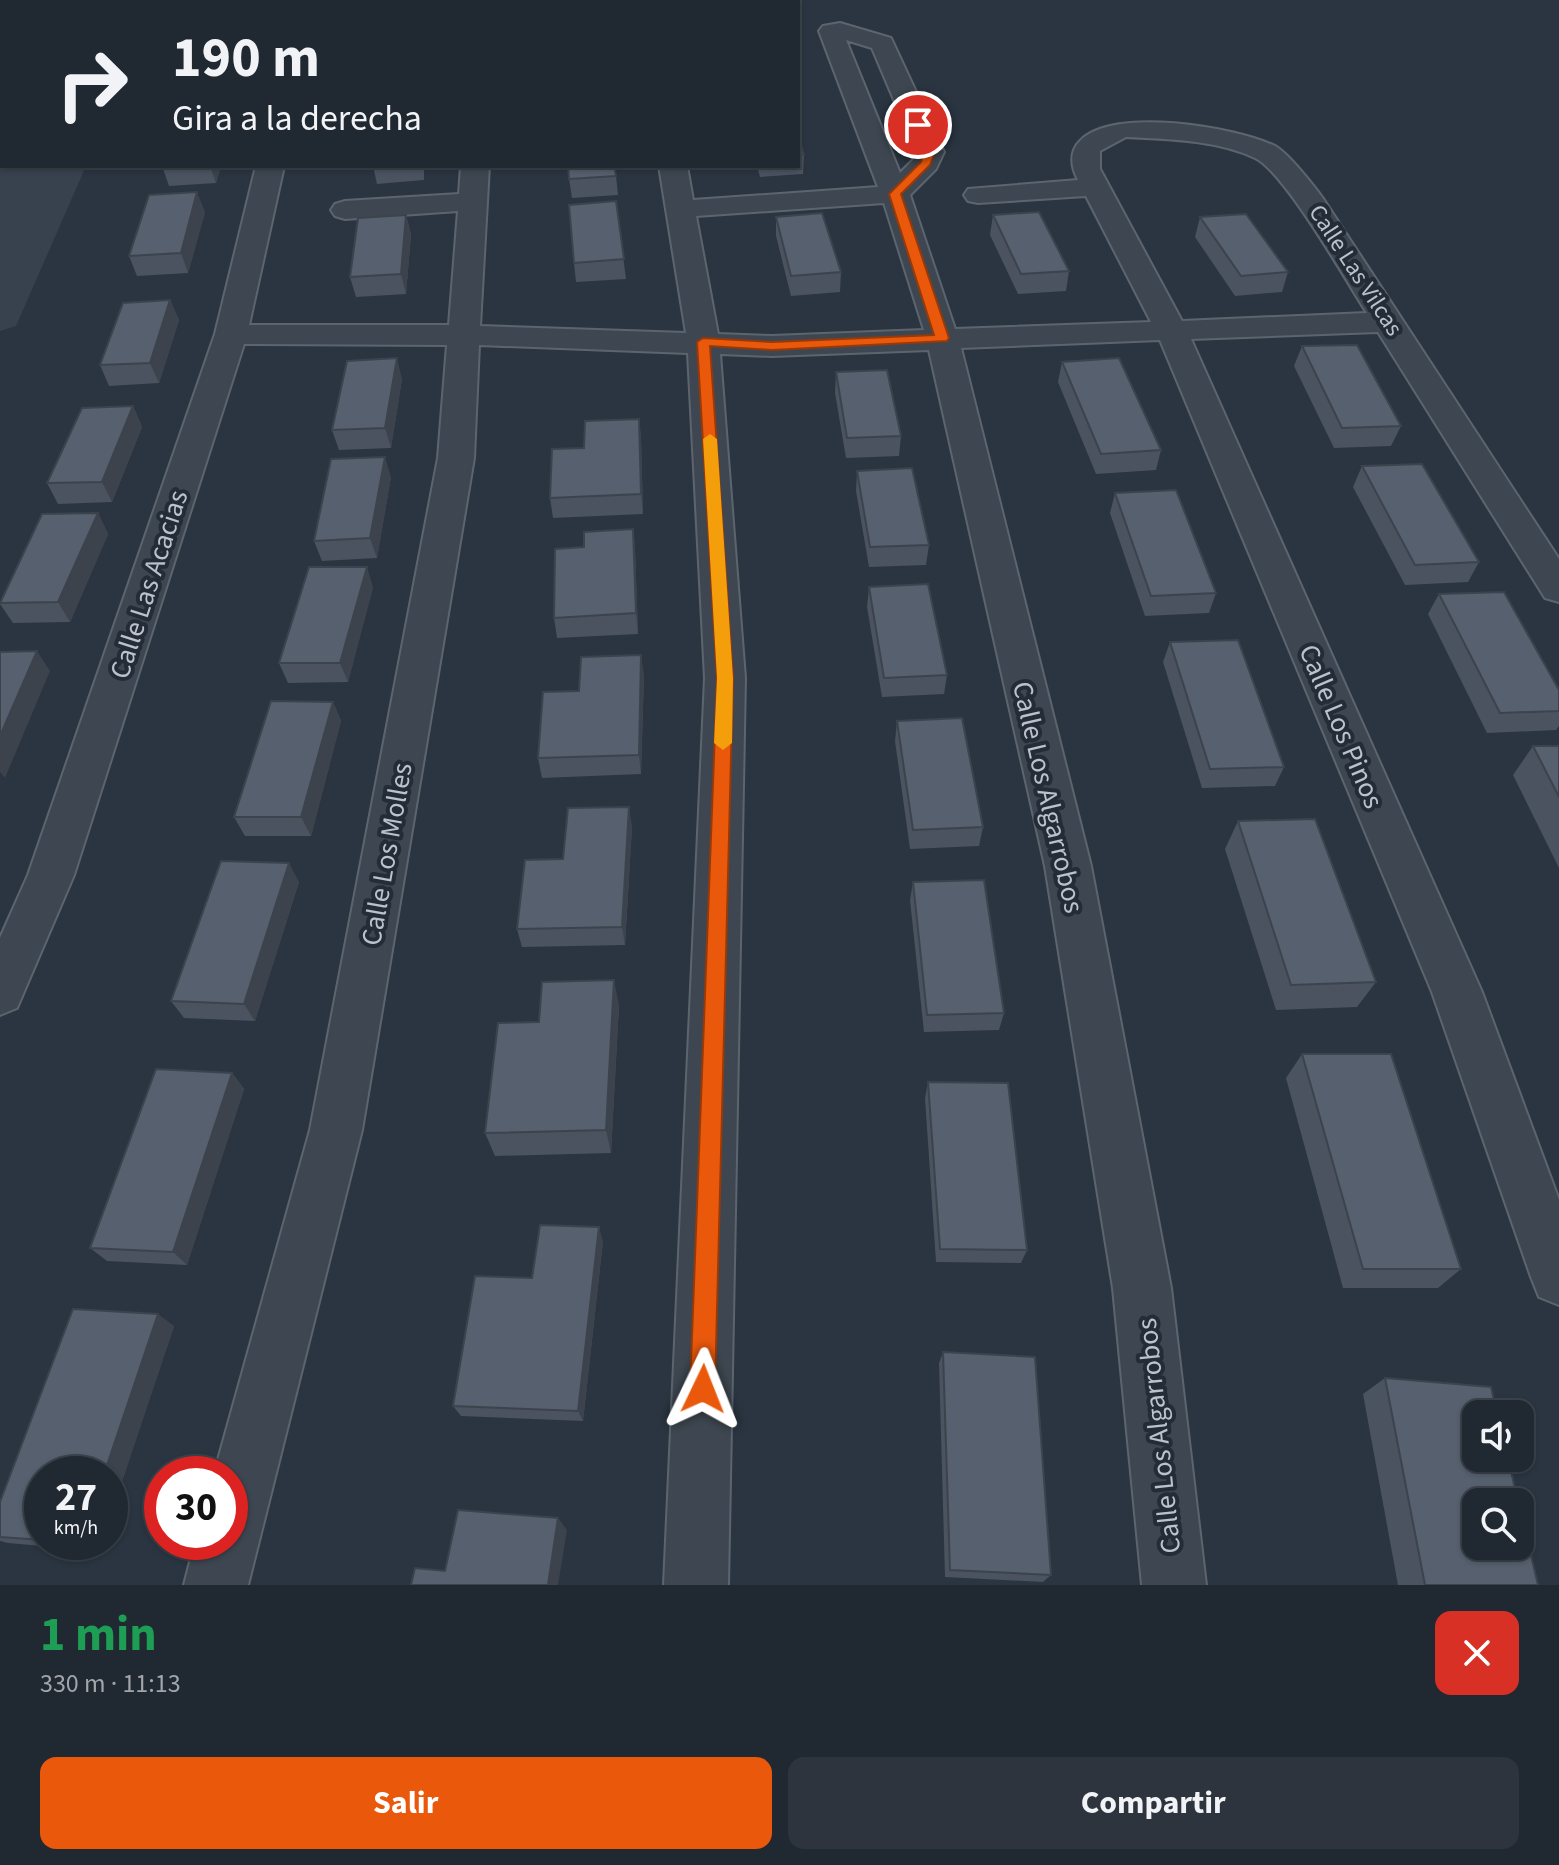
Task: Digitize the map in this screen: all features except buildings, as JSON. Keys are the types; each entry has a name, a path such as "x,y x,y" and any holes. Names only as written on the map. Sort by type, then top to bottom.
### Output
{"street":[{"name":"Calle Los Algarrobos","path":"831,31 895,194 942,338 1068,866 1142,1288 1174,1585"},
{"name":"Calle Las Vilcas","path":"1096,187 1086,169 1087,149 1096,140 1123,129 1174,131 1242,144 1268,153 1310,200 1559,589"},
{"name":"Calle Las Acacias","path":"0,993 51,875 231,334 270,168"},
{"path":"345,210 475,183"},
{"name":"Calle Los Molles","path":"248,1464 336,1130 456,458 462,335 475,183"},
{"path":"978,195 1096,187"},
{"name":"Calle Los Pinos","path":"1096,187 1171,330 1457,992 1559,1277"},
{"path":"696,1585 725,678 703,342 676,188 895,194"},
{"path":"231,334 462,335 772,346 1390,322"},
{"path":"216,1585 222,1560"}],"shaded area":[{"path":"0,168 85,168 16,326 0,331"}],"slow traffic":[{"path":"710,439 725,678 723,743"}],"route":[{"path":"703,1389 725,678 703,342 772,346 942,338 895,194 926,163 930,152 918,125"}]}
